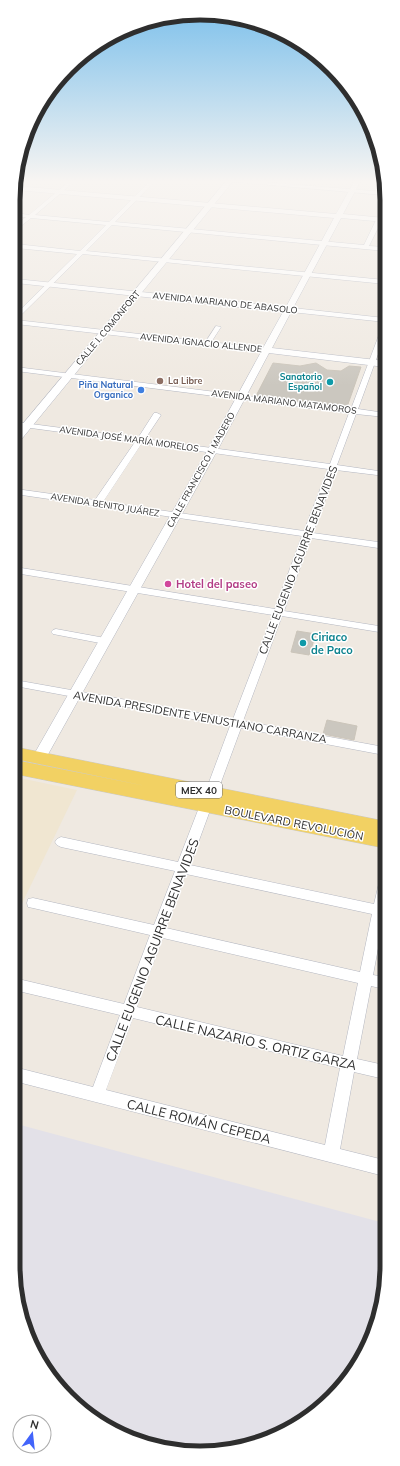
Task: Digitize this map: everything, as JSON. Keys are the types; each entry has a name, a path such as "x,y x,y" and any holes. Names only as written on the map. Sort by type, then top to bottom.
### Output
{"main road":[{"name":"CALLE I. COMONFORT","path":"20,434 174,248"},
{"name":"MEX 40","path":"20,754 208,799 380,827"},
{"name":"BOULEVARD REVOLUCIÓN","path":"20,768 208,799 380,840"}],"street":[{"path":"43,248 380,282"},
{"path":"20,314 86,248"},
{"name":"CALLE FRANCISCO I. MADERO","path":"39,758 176,516 322,248"},
{"name":"AVENIDA MARIANO DE ABASOLO","path":"20,281 380,319"},
{"name":"AVENIDA IGNACIO ALLENDE","path":"20,322 380,363"},
{"path":"208,344 218,327"},
{"name":"CALLE EUGENIO AGUIRRE BENAVIDES","path":"97,1095 380,341"},
{"name":"AVENIDA MARIANO MATAMOROS","path":"20,370 380,414"},
{"path":"97,504 157,415"},
{"name":"AVENIDA JOSÉ MARÍA MORELOS","path":"20,424 380,473"},
{"name":"AVENIDA BENITO JUÁREZ","path":"20,492 380,545"},
{"path":"20,571 380,629"},
{"path":"56,632 105,641"},
{"name":"AVENIDA PRESIDENTE VENUSTIANO CARRANZA","path":"20,684 380,750"},
{"path":"62,842 380,911"},
{"path":"33,902 380,983"},
{"path":"331,1154 365,979 380,915"},
{"name":"CALLE NAZARIO S. ORTIZ GARZA","path":"20,985 380,1071"},
{"name":"CALLE ROMÁN CEPEDA","path":"20,1076 380,1167"}],"shaded area":[{"path":"20,778 77,790 20,908"},
{"path":"20,1125 380,1222 380,1278 377,1301 366,1335 356,1356 343,1376 310,1409 290,1422 247,1440 212,1446 188,1446 153,1440 120,1427 90,1409 65,1385 50,1366 34,1335 23,1301 20,1278"}],"building":[{"name":"Sanatorio Español","path":"273,363 300,366 316,363 327,370 341,371 349,366 361,367 347,407 256,396"},
{"name":"Ciriaco de Paco","path":"297,631 316,634 309,655 291,652"},
{"path":"327,720 357,726 354,740 323,734"}],"place":[{"name":"La Libre","path":"160,381"},
{"name":"Sanatorio Español","path":"330,382"},
{"name":"Piña Natural Organico","path":"141,390"},
{"name":"Hotel del paseo","path":"168,584"},
{"name":"Ciriaco de Paco","path":"303,643"}]}
